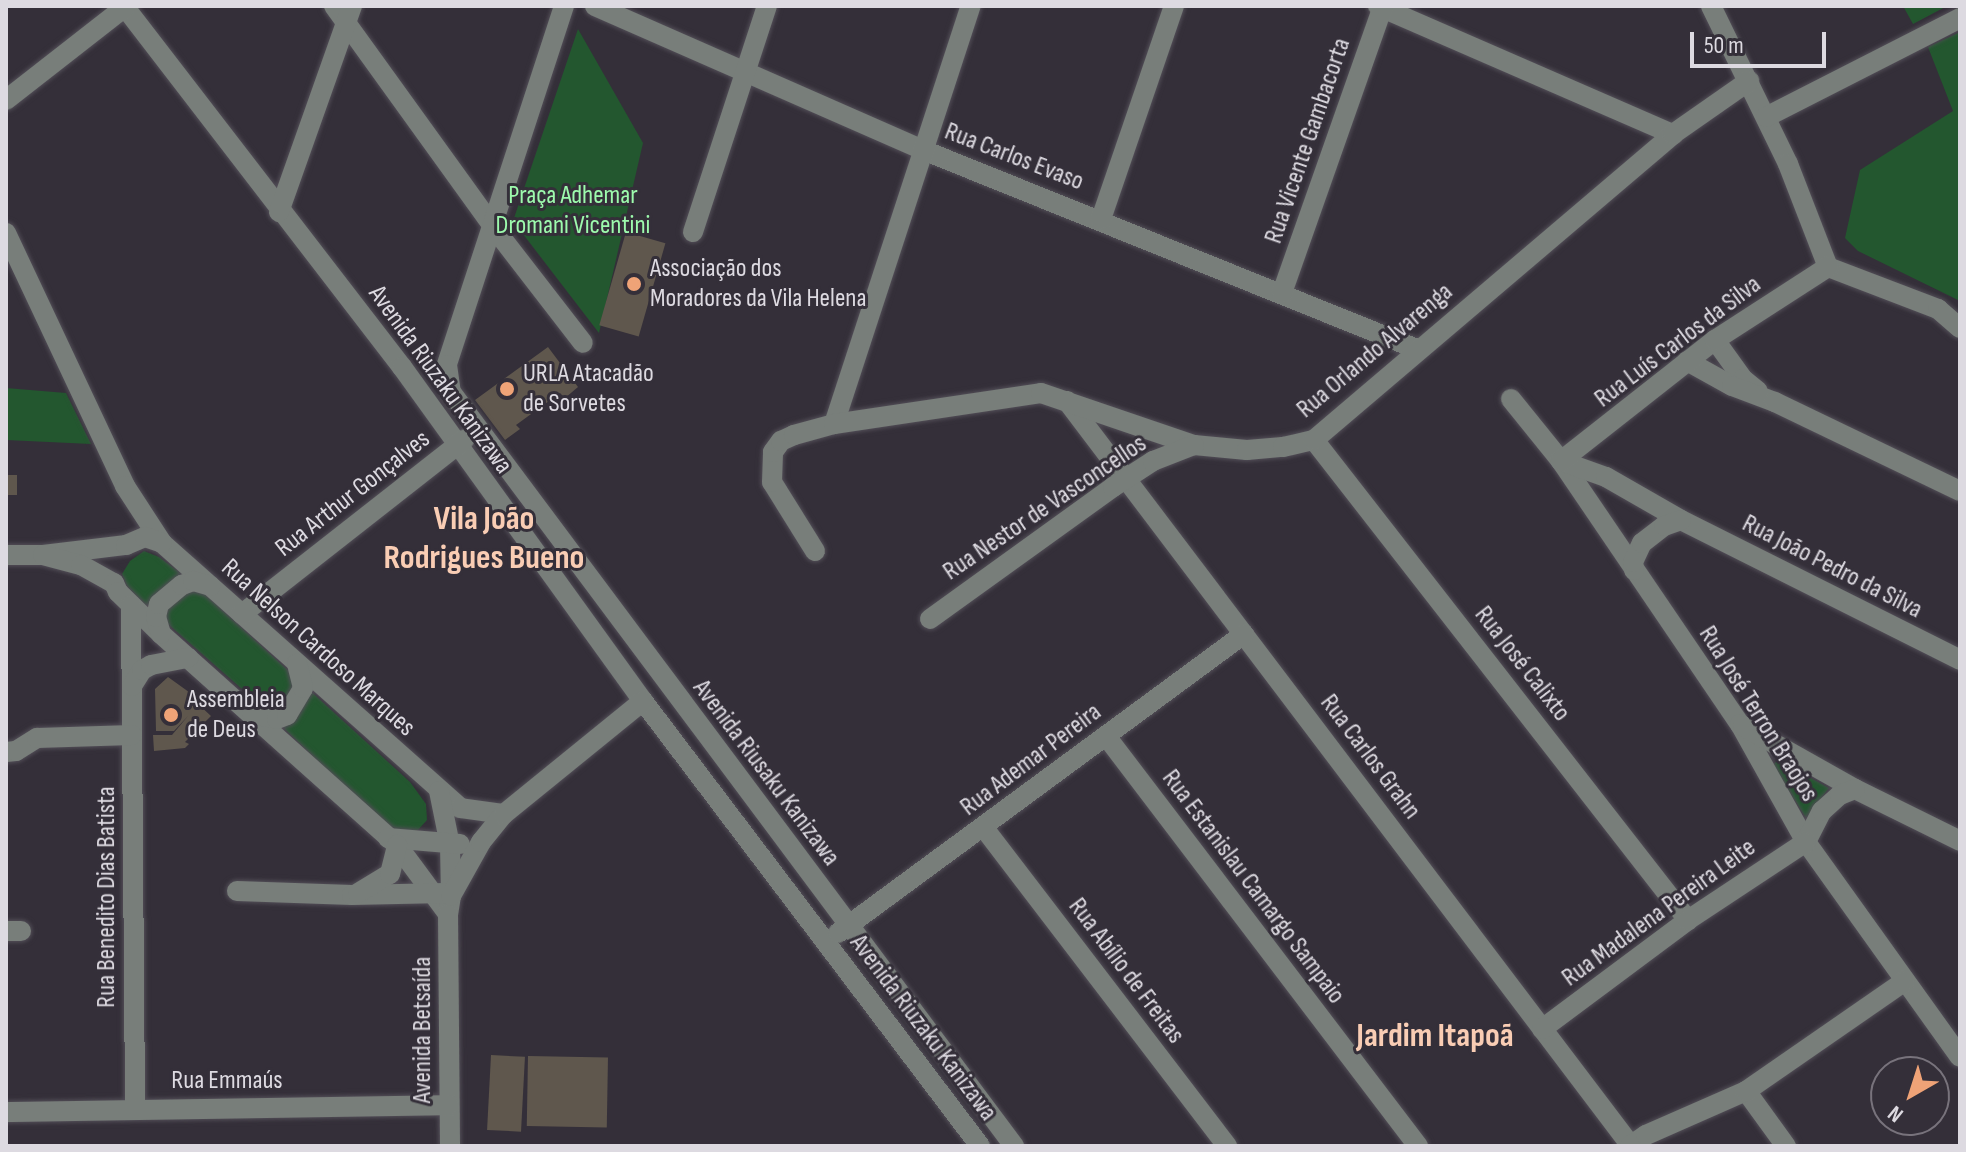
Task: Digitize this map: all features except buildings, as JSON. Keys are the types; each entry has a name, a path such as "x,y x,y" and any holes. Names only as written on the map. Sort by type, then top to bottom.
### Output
{"street":[{"path":"6,100 125,6"},
{"name":"Avenida Riuzaku Kanizawa","path":"125,6 279,212 402,367 456,446 643,701 980,1146"},
{"path":"476,430 451,392 447,365 564,6"},
{"name":"Rua Carlos Evaso","path":"595,6 923,150 1101,219 1417,349"},
{"path":"693,232 767,6"},
{"path":"834,424 971,6"},
{"path":"1101,219 1174,6"},
{"path":"1711,6 1766,117 1828,267 1938,309 1960,328"},
{"path":"1381,7 1673,134"},
{"name":"Rua Vicente Gambacorta","path":"1282,293 1381,7"},
{"path":"344,11 494,228 583,343"},
{"path":"279,212 344,11"},
{"path":"1766,117 1960,18"},
{"name":"Rua Orlando Alvarenga","path":"815,551 772,482 773,452 781,441 834,424 1041,393 1194,445 1247,450 1314,440 1417,349 1673,134 1749,81"},
{"name":"Rua Nelson Cardoso Marques","path":"6,233 125,486 162,543 460,808 504,814"},
{"name":"Rua Luís Carlos da Silva","path":"1561,461 1715,340 1828,267"},
{"path":"1715,340 1743,379 1775,402"},
{"path":"1687,361 1732,386 1775,402 1960,491"},
{"path":"402,367 416,376 431,374 447,365"},
{"name":"Rua José Terron Braojos","path":"1511,399 1561,461 1740,724 1806,842 1960,1057"},
{"name":"Rua Carlos Grahn","path":"1067,401 1542,1029 1640,1143"},
{"name":"Rua Arthur Gonçalves","path":"242,614 476,430"},
{"name":"Avenida Riusaku Kanizawa","path":"476,430 1014,1146"},
{"path":"1594,437 1598,464 1606,477"},
{"name":"Rua José Calixto","path":"1314,440 1688,920"},
{"name":"Rua Nestor de Vasconcellos","path":"930,619 1126,478 1153,461 1194,445"},
{"name":"Rua João Pedro da Silva","path":"1561,461 1606,477 1681,520 1960,660"},
{"name":"Rua Nelson Cardoso Marques","path":"125,486 130,543"},
{"path":"1634,570 1633,562 1642,543 1664,526 1681,520"},
{"path":"6,555 43,555 130,543 145,537 162,543"},
{"path":"114,583 114,560 130,543"},
{"path":"43,555 81,565 114,583 131,605 161,634 399,841 447,897"},
{"path":"161,634 156,617 159,604 182,585 193,581 210,586"},
{"name":"Rua Benedito Dias Batista","path":"131,605 135,1108"},
{"name":"Rua Ademar Pereira","path":"848,925 1244,634"},
{"path":"132,686 142,670 151,665 188,658"},
{"path":"252,714 277,719 287,715 303,688 297,664"},
{"path":"447,897 481,842 504,814 643,701"},
{"path":"1740,724 1855,789 1960,841"},
{"path":"6,752 16,751 37,738 132,735"},
{"name":"Rua Estanislau Camargo Sampaio","path":"1106,736 1418,1146"},
{"path":"1806,842 1822,811 1840,795 1855,789"},
{"path":"399,841 427,837 436,828 441,814 439,791"},
{"path":"439,791 450,845 447,897"},
{"name":"Rua Abílio de Freitas","path":"984,828 1227,1146"},
{"path":"399,841 450,845 481,842"},
{"path":"352,895 370,889 390,874 399,841"},
{"name":"Rua Madalena Pereira Leite","path":"1542,1029 1688,920 1806,842"},
{"path":"237,891 447,897"},
{"name":"Avenida Betsaída","path":"447,897 450,1146"},
{"name":"Avenida Riuzaku Kanizawa","path":"825,942 848,925"},
{"path":"1640,1143 1746,1091 1905,981"},
{"path":"1746,1091 1786,1146"},
{"name":"Rua Emmaús","path":"6,1112 449,1105"}],"green space":[{"path":"1903,6 1947,6 1913,24"},
{"name":"Praça Adhemar Dromani Vicentini","path":"578,29 643,143 599,333 513,221"},
{"path":"1960,32 1960,301 1858,251 1845,238 1860,170 1953,111 1928,47"},
{"path":"6,388 66,393 91,444 6,440"},
{"path":"144,551 159,557 187,578 410,782 426,804 427,820 418,830 406,833 385,825 251,697 127,586 122,574 130,561"},
{"path":"1778,760 1829,788 1806,818 1773,765"}],"place":[{"name":"Associação dos Moradores da Vila Helena","path":"634,284"},
{"name":"URLA Atacadão de Sorvetes","path":"507,389"},
{"name":"Assembleia de Deus","path":"171,715"}],"district":[{"name":"Vila João Rodrigues Bueno","path":"484,538"},
{"name":"Jardim Itapoã","path":"1435,1036"}]}
